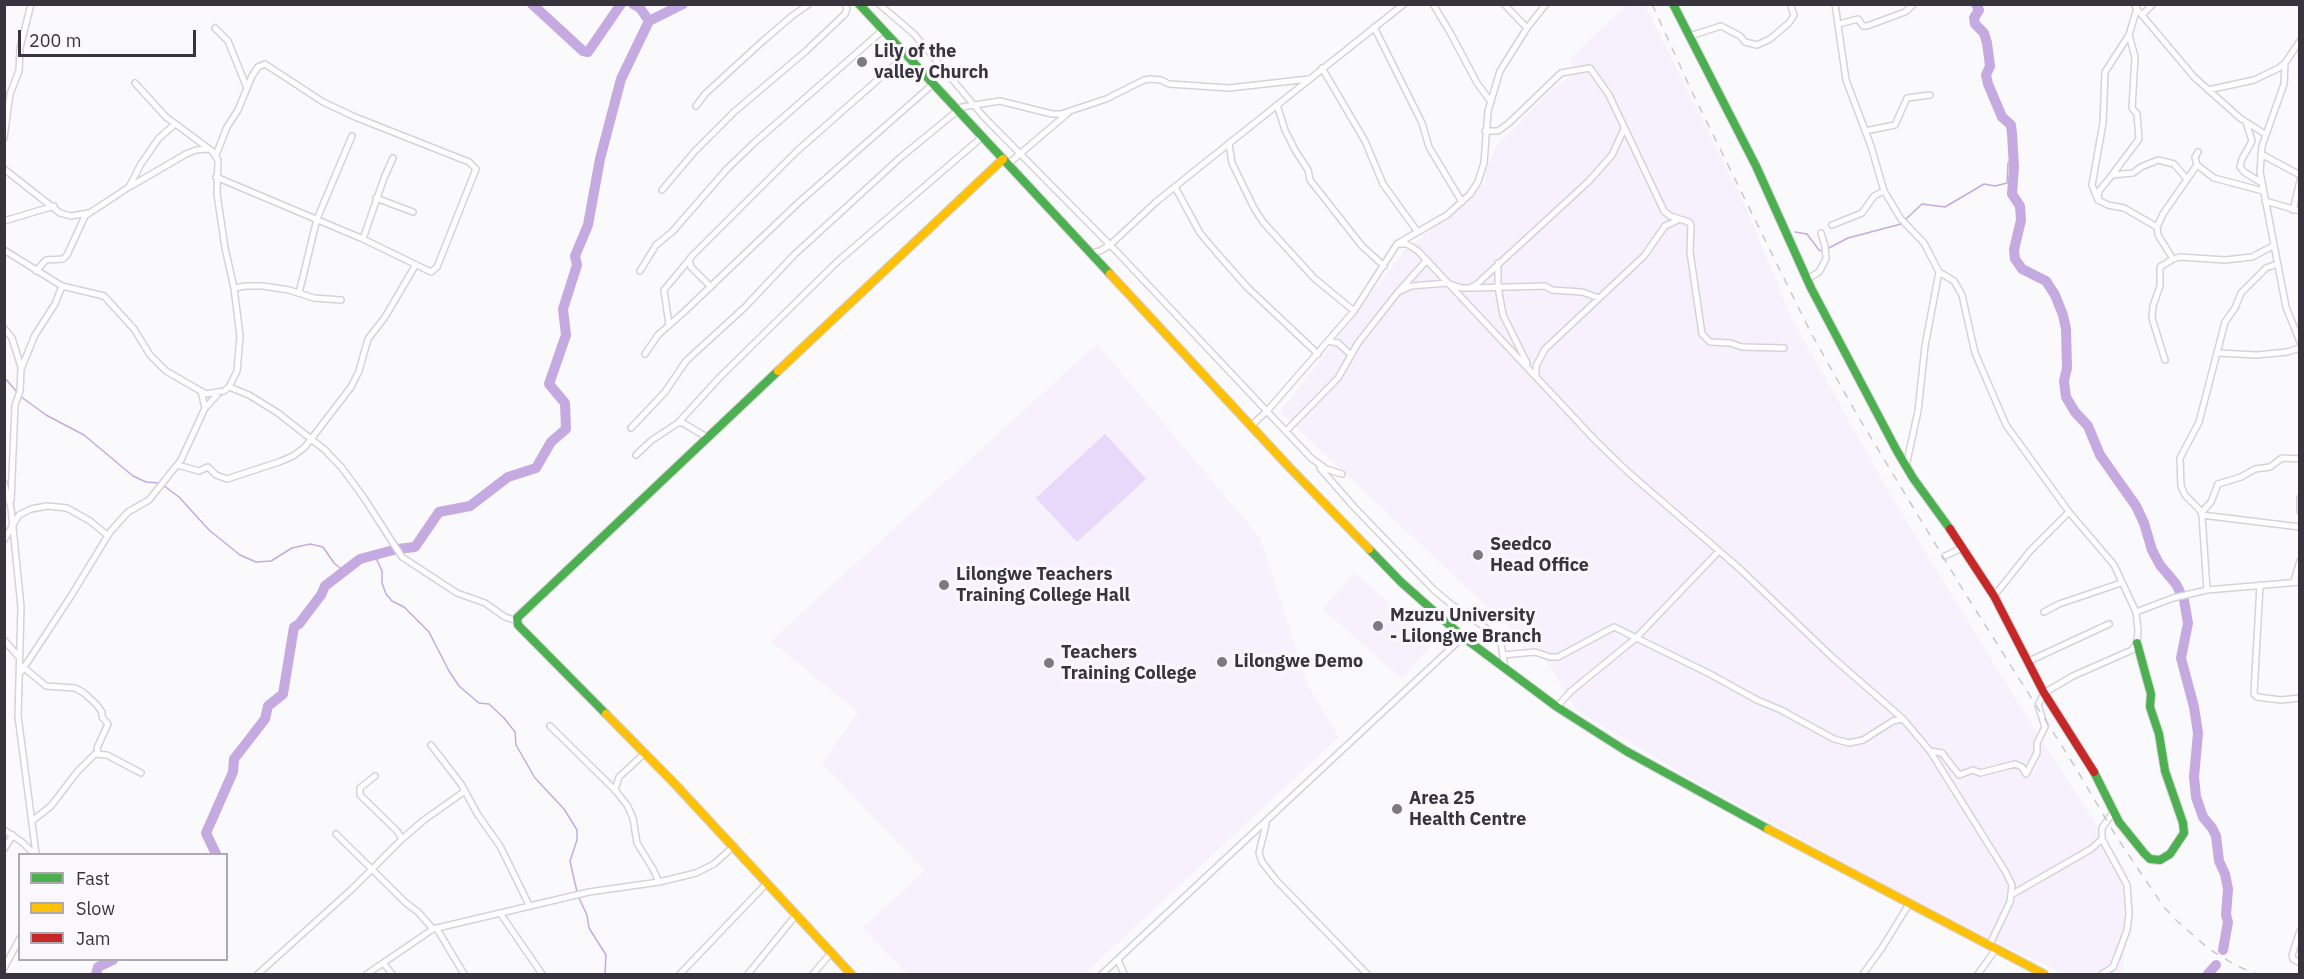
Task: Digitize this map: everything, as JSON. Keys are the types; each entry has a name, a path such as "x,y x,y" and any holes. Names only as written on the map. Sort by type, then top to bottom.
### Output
{"street":[{"path":"4,138 10,94 18,71 20,48 31,4"},
{"path":"696,106 705,94 764,40 809,4"},
{"path":"662,190 695,151 732,114 798,58 845,14 845,4"},
{"path":"859,4 1290,468 1401,582 1463,637 1557,707 1617,746 2044,975"},
{"path":"879,4 914,34 975,105 1268,411 1354,507 1434,590 1495,634 1501,643 1505,669"},
{"path":"1090,253 1100,251 1110,245 1174,187 1404,4"},
{"path":"1433,4 1477,83 1491,102"},
{"path":"1504,4 1527,28"},
{"path":"1251,426 1268,411 1354,311 1397,244 1447,215 1462,202 1478,182 1484,163 1485,131 1500,71 1527,28 1546,4"},
{"path":"1673,4 1756,166 1807,279 1906,466 1994,596 2044,693 2102,785 2114,811 2144,853 2155,860 2164,858 2173,851 2184,833 2182,817 2165,771 2159,734 2150,707 2151,694 2138,643 2136,612 2114,565 2069,512 2006,425 1975,353 1962,295 1954,280 1940,272 1924,243 1900,219 1884,191 1846,80 1835,4"},
{"path":"1690,36 1721,26 1740,36 1745,42 1757,45 1770,39 1789,23 1794,15 1790,4"},
{"path":"2142,15 2153,4"},
{"path":"1839,24 1858,19 1863,26 1867,26 1905,12 1913,5"},
{"path":"2135,6 2184,66 2208,90 2245,122 2265,134"},
{"path":"2098,200 2098,191 2139,139 2140,127 2137,114 2132,108 2135,57 2130,35 2135,6"},
{"path":"1374,27 1422,123 1432,154 1462,202"},
{"path":"215,28 223,34 232,49 247,88"},
{"path":"640,271 656,245 672,232 754,142 882,30"},
{"path":"2130,35 2105,72 2103,123 2092,185 2098,200 2108,205 2124,208 2157,227"},
{"path":"2208,90 2254,80 2285,63 2299,44"},
{"path":"669,325 664,290 689,260 797,151 906,54"},
{"path":"2285,63 2284,84 2265,134 2261,154 2262,183 2286,307 2300,342"},
{"path":"216,155 227,127 238,110 258,67 265,64 323,102 474,164 475,173 437,267 431,272 363,239 216,177"},
{"path":"1322,68 1365,141 1389,194 1417,231"},
{"path":"1485,131 1498,131 1509,123 1542,90 1562,74 1590,68 1609,95 1664,211 1686,220 1691,225 1690,252 1700,328 1706,339 1710,342 1730,343 1748,348 1784,348"},
{"path":"631,428 665,392 686,361 745,307 794,255 898,159 957,110 1000,101 1052,114 1070,111 1106,99 1144,80 1151,79 1169,84 1228,88 1309,79"},
{"path":"19,676 72,596 107,535 128,512 149,500 178,465 188,450 205,408 219,393 229,387 237,371 240,336 234,288 221,225 216,177 218,160 216,155 174,125 135,84"},
{"path":"645,354 658,335 817,184 933,84"},
{"path":"1865,131 1895,125 1907,98 1930,94"},
{"path":"1277,105 1285,130 1308,170 1310,180 1362,246 1384,266"},
{"path":"517,621 522,612 584,557 708,438 1005,162 1021,153 1070,111"},
{"path":"2245,122 2252,141 2240,167 2262,183"},
{"path":"129,187 159,138 174,125"},
{"path":"1470,288 1589,182 1612,155 1624,129"},
{"path":"299,293 317,219 352,136"},
{"path":"636,455 652,440 678,423 720,377 837,262 982,137"},
{"path":"1229,143 1232,163 1263,222 1314,279 1354,311"},
{"path":"36,271 46,260 63,259 67,255 82,221 90,213 129,187 188,153 208,149"},
{"path":"2198,152 2195,157 2197,165 2214,178 2263,191"},
{"path":"2261,154 2300,175"},
{"path":"363,239 376,198 393,158"},
{"path":"2112,176 2133,173 2158,160 2174,164 2187,179"},
{"path":"2173,259 2158,234 2157,227 2163,214 2197,165"},
{"path":"4,169 60,213 71,216 90,213"},
{"path":"2265,201 2296,211 2300,181"},
{"path":"1174,187 1200,233 1216,252 1247,287 1318,354"},
{"path":"1832,225 1862,213 1871,200 1884,191"},
{"path":"376,198 412,212"},
{"path":"4,221 54,206"},
{"path":"1536,376 1536,366 1545,349 1644,256 1665,226 1679,219"},
{"path":"1807,279 1819,272 1826,259 1821,233"},
{"path":"1397,244 1413,247 1427,260 1594,440 1903,719 1930,751 2012,885 2011,895 1993,948 1978,975"},
{"path":"2165,360 2152,318 2152,306 2160,286 2159,269 2173,259 2196,257 2237,259 2252,257 2273,246"},
{"path":"4,250 62,286 104,296 134,329 157,363 166,371 206,394 219,393"},
{"path":"689,260 691,267 711,287"},
{"path":"1286,431 1338,378 1358,343 1398,292 1427,260"},
{"path":"1498,263 1498,287 1503,315 1512,336 1536,376"},
{"path":"2207,590 2202,514 2185,495 2181,486 2180,458 2199,422 2225,322 2235,308 2241,293 2266,268 2277,264"},
{"path":"178,465 199,471 208,467 216,475 227,479 292,456 305,447 351,387 359,371 368,339 385,317 415,266"},
{"path":"1906,466 1918,411 1924,346 1940,272"},
{"path":"1398,292 1411,286 1447,283 1461,288 1545,286 1552,290 1582,292 1599,298"},
{"path":"234,288 246,285 262,286 314,298 341,300"},
{"path":"21,369 35,334 56,304 62,286"},
{"path":"4,328 12,338 21,369 20,391 15,405 11,508 21,608 18,716 35,853"},
{"path":"1328,342 1338,343 1351,355"},
{"path":"2218,353 2257,355 2287,352 2300,348"},
{"path":"229,387 249,394 278,413 311,438 342,468 402,557 458,593 485,603 505,617 517,621 524,632 734,846 852,975"},
{"path":"201,391 205,408"},
{"path":"678,423 683,423 708,438"},
{"path":"1311,458 1326,470 1342,474"},
{"path":"2202,514 2211,502 2218,483 2241,477 2255,469 2270,467 2282,458 2300,459"},
{"path":"4,483 11,508"},
{"path":"2300,498 2300,511"},
{"path":"4,540 19,515 39,507 57,506 67,508 90,521 107,535"},
{"path":"1994,596 2030,551 2069,512"},
{"path":"2202,514 2300,527"},
{"path":"1945,556 1962,548"},
{"path":"1557,707 1570,692 1636,638 1719,551"},
{"path":"2136,612 2173,598 2207,590 2297,582 2300,561"},
{"path":"2044,612 2059,604 2121,583"},
{"path":"2260,585 2254,694 2258,697 2300,698"},
{"path":"2027,662 2109,624"},
{"path":"1503,655 1535,652 1558,657 1614,627 1834,739 1850,743 1863,740 1893,721 1903,719"},
{"path":"1102,975 1463,637"},
{"path":"4,640 18,656"},
{"path":"1930,751 1942,753 1959,775 1973,770 1980,773 2015,764 2022,767 2026,774 2037,753 2037,743 2044,727 2038,705 2044,693 2073,676 2127,653 2138,643"},
{"path":"23,667 46,686 75,688 96,704 108,724 97,748 98,753"},
{"path":"550,726 615,790 631,811 637,843 654,869 659,882"},
{"path":"431,745 465,791 478,816 500,846 529,905"},
{"path":"32,822 51,806 77,772 98,753 112,757 141,773"},
{"path":"615,790 619,777 645,753"},
{"path":"375,776 360,788 360,795 397,831 402,839"},
{"path":"258,975 372,870 402,839 465,791"},
{"path":"2102,975 2113,966 2117,957 2127,930 2129,914 2127,885 2102,839 2102,828 2114,811"},
{"path":"1266,822 1260,854 1262,862 1276,880 1367,975"},
{"path":"4,830 33,853"},
{"path":"336,834 435,929 464,975"},
{"path":"4,849 13,835"},
{"path":"2011,895 2091,849 2102,839"},
{"path":"367,975 435,929 529,905 612,887 659,882 706,869 734,846"},
{"path":"680,975 767,883"},
{"path":"1863,975 1909,904"},
{"path":"500,914 542,975"},
{"path":"748,975 796,915"},
{"path":"2300,932 2292,955 2293,959 2300,963"},
{"path":"4,968 18,942"},
{"path":"813,975 831,953"},
{"path":"1118,960 1124,975"},
{"path":"384,964 392,975"}],"shaded area":[{"path":"1627,5 1645,5 1742,199 1792,319 1893,499 2035,730 2128,873 2123,974 2064,974 2009,948 1905,896 1697,782 1577,711 1549,665 1280,412 1404,251 1459,208 1485,182 1486,170 1496,147 1547,94 1573,75 1571,58"},
{"name":"Teachers Training College","path":"1097,344 1260,538 1308,685 1339,737 1084,974 907,974 863,928 925,871 822,763 858,712 771,641"},
{"path":"1105,434 1146,479 1077,542 1036,498"},
{"name":"Mzuzu University - Lilongwe Branch","path":"1355,573 1434,642 1402,679 1323,609"}],"waterway":[{"path":"532,4 583,51 588,52 621,4"},
{"path":"633,4 640,8 649,21"},
{"path":"216,853 206,833 233,772 234,759 265,719 268,706 283,694 294,627 299,624 321,595 325,586 360,559 397,549 415,547 439,512 470,506 508,477 536,468 551,442 566,429 565,403 549,384 566,335 563,309 577,265 575,256 588,225 600,159 621,79 649,21 683,4"},
{"path":"1976,4 1979,10 1974,18 1975,24 1984,33 1987,43 1990,66 1986,75 1988,84 2002,117 2011,125 2014,167 2012,194 2020,206 2021,220 2014,250 2015,259 2022,269 2046,281 2055,295 2066,329 2067,368 2064,381 2066,397 2075,412 2088,426 2100,455 2136,506 2152,550 2160,565 2176,584 2184,600 2188,623 2181,658 2194,707 2198,733 2194,777 2196,797 2203,817 2216,836 2219,861 2228,889 2226,915 2228,922 2223,950"},
{"path":"1906,219 1922,204 1945,207 1984,184 1995,186 2007,183 2008,163 2013,157"},
{"path":"1827,249 1848,238 1901,224"},
{"path":"1795,232 1807,234 1822,251"},
{"path":"4,377 17,392"},
{"path":"20,396 46,415 84,435 133,476 146,482 159,483"},
{"path":"163,485 179,497 209,530 240,555 256,562 271,561 292,548 310,544 323,547 334,563 344,571"},
{"path":"375,556 382,571 382,583 386,594 392,601 404,607 429,632 459,686 479,703 489,704 504,718 515,732 516,745 535,778 564,809 577,830 577,840 570,861 577,892"},
{"path":"578,896 587,915 589,928 606,955 605,974"},
{"path":"96,974 98,967 111,961"},
{"path":"2208,974 2216,965"}],"railway":[{"path":"1652,4 1693,94 1811,333 1856,413 1968,598 2074,765 2116,836 2163,906 2176,920 2209,949 2237,966 2257,974"}],"traffic: fast":[{"path":"859,4 1110,274"},
{"path":"1673,4 1756,166 1811,288 1897,451 1913,478 1950,529"},
{"path":"606,714 518,625 517,618 778,371"},
{"path":"1369,549 1401,582 1463,637 1557,707 1626,751 1768,829"},
{"path":"2094,772 2119,822 2144,853 2150,859 2160,860 2170,854 2184,833 2183,823 2165,771 2159,734 2150,707 2151,694 2137,643"}],"traffic: slow":[{"path":"778,371 1003,159"},
{"path":"1110,274 1290,468 1369,549"},
{"path":"606,714 674,783 851,974"},
{"path":"1768,829 2044,974"}],"traffic: jam":[{"path":"1950,529 1994,596 2044,693 2094,772"}],"place":[{"name":"Lily of the valley Church","path":"862,62"},
{"name":"Seedco Head Office","path":"1478,555"},
{"name":"Lilongwe Teachers Training College Hall","path":"944,585"},
{"name":"Mzuzu University - Lilongwe Branch","path":"1378,626"},
{"name":"Lilongwe Demo","path":"1222,662"},
{"name":"Teachers Training College","path":"1049,663"},
{"name":"Area 25 Health Centre","path":"1397,809"}]}
